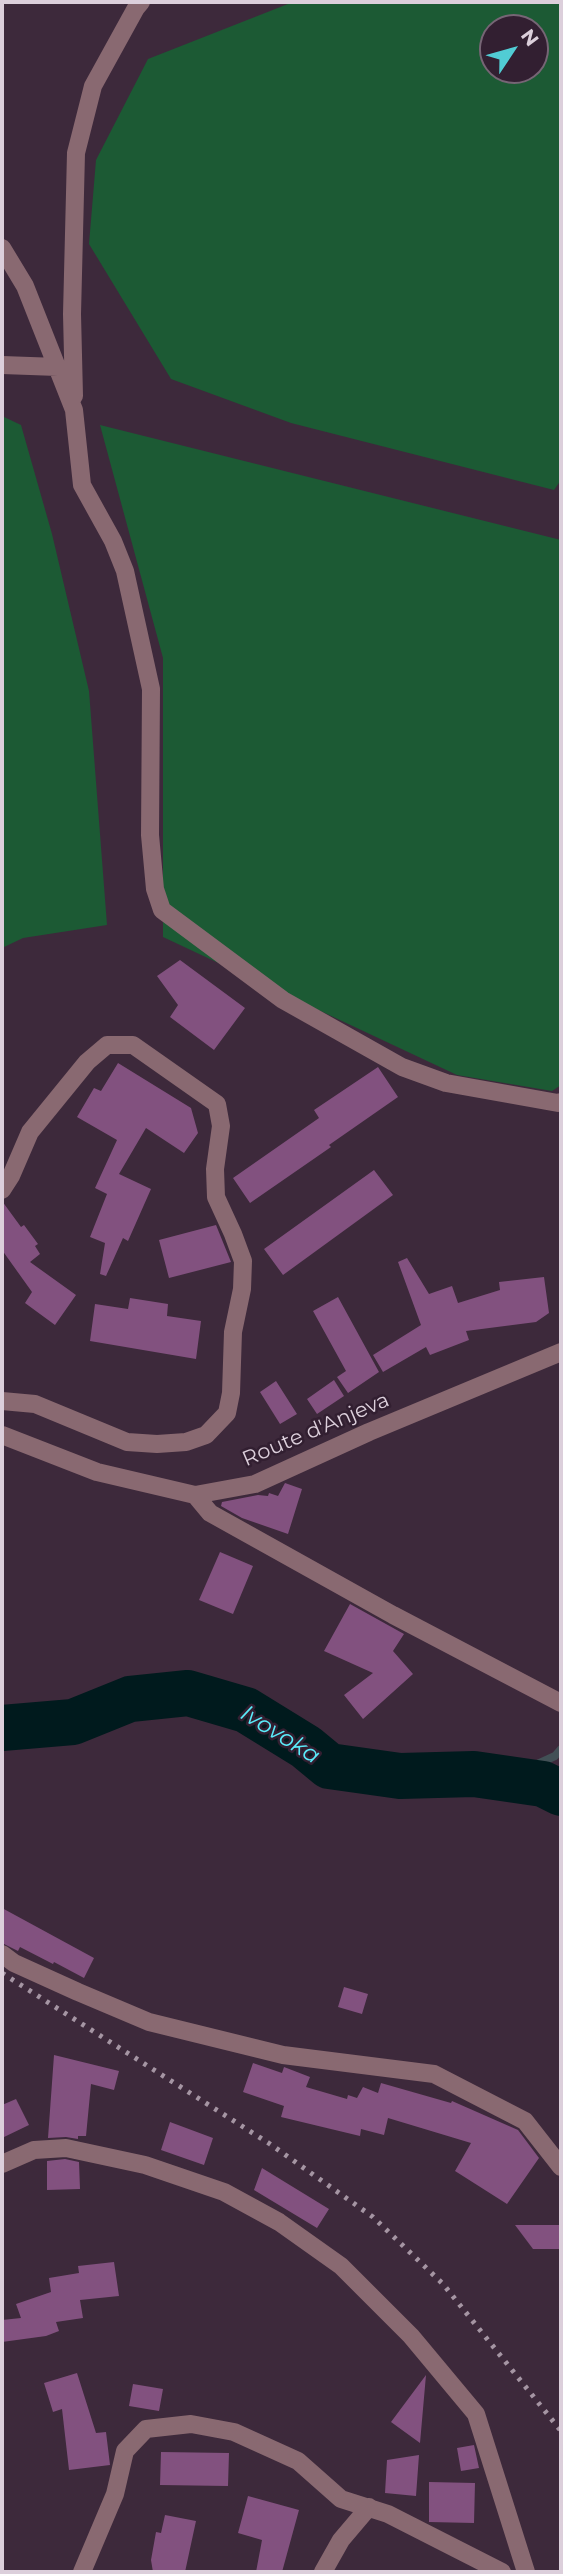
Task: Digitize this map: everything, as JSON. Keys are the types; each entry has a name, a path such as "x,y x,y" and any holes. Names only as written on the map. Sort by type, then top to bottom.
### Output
{"street":[{"path":"141,2 93,86 76,153 72,314 74,410 82,485 113,541 125,570 151,689 150,835 155,889 162,910 284,1000 402,1067 446,1083 558,1104 561,1102"},
{"path":"2,247 25,286 74,410"},
{"path":"2,365 58,367"},
{"path":"2,1190 12,1176 30,1132 87,1062 107,1045 133,1045 217,1104 221,1126 215,1168 216,1197 243,1261 242,1289 233,1332 228,1413 206,1435 186,1442 157,1444 127,1441 35,1404 2,1401"},
{"name":"Route d'Anjeva","path":"2,1434 97,1472 194,1495 255,1484 369,1432 561,1352"},
{"path":"194,1495 210,1513 393,1615 561,1703"},
{"path":"2,1954 14,1963 149,2022 283,2055 434,2074 525,2121 561,2167"},
{"path":"2,2164 34,2150 66,2148 145,2165 224,2192 279,2222 341,2266 411,2336 476,2414 525,2572"},
{"path":"82,2572 115,2494 125,2451 146,2429 191,2424 234,2432 298,2461 341,2499 388,2514 502,2572"},
{"path":"323,2572 341,2540 369,2507"}],"green space":[{"path":"293,2 561,2 561,480 554,490 291,423 171,379 89,244 96,160 148,59"},
{"path":"2,416 21,425 52,534 89,691 107,925 23,938 2,948"},
{"path":"100,425 561,540 561,1085 552,1091 457,1075 163,937 163,658"}],"building":[{"path":"180,960 245,1008 214,1050 170,1017 178,1005 157,976"},
{"path":"118,1063 191,1108 198,1133 184,1153 146,1128 119,1174 151,1189 128,1241 123,1238 106,1276 100,1274 105,1243 90,1237 107,1194 95,1188 117,1140 77,1117 94,1088 101,1091"},
{"path":"378,1067 398,1097 250,1203 233,1178 319,1118 314,1110"},
{"path":"374,1170 393,1195 283,1275 264,1249"},
{"path":"2,1201 21,1227 24,1225 38,1244 35,1246 40,1254 30,1262 76,1295 55,1325 25,1303 32,1292 2,1250"},
{"path":"216,1225 231,1262 169,1278 159,1240"},
{"path":"407,1258 429,1294 452,1286 458,1303 500,1290 499,1282 544,1277 549,1313 536,1322 466,1331 469,1340 430,1355 426,1347 383,1372 373,1355 421,1325 398,1262"},
{"path":"338,1297 379,1372 348,1393 337,1377 346,1371 313,1311"},
{"path":"130,1298 168,1304 167,1316 201,1321 196,1359 90,1341 95,1304 128,1309"},
{"path":"334,1380 344,1396 317,1414 307,1399"},
{"path":"276,1381 297,1414 280,1424 260,1392"},
{"path":"285,1483 302,1489 288,1534 242,1518 221,1506 222,1502 258,1495 268,1496 269,1493 278,1496"},
{"path":"220,1552 253,1566 233,1614 199,1600"},
{"path":"350,1604 404,1634 393,1651 413,1674 363,1719 344,1695 373,1673 324,1651"},
{"path":"2,1908 94,1958 84,1978 20,1947 18,1951 2,1943"},
{"path":"344,1987 368,1994 362,2014 338,2007"},
{"path":"54,2055 119,2071 114,2090 91,2084 86,2136 78,2136 78,2139 48,2138"},
{"path":"253,2063 282,2073 284,2067 310,2077 306,2087 347,2099 348,2095 357,2098 363,2087 378,2093 381,2083 451,2103 452,2101 518,2130 539,2158 507,2204 455,2171 471,2143 388,2118 384,2135 361,2129 360,2136 281,2117 284,2106 243,2092"},
{"path":"16,2099 29,2125 2,2138 2,2105"},
{"path":"170,2122 213,2138 204,2165 161,2150"},
{"path":"65,2159 79,2162 80,2189 47,2190 47,2161"},
{"path":"262,2168 329,2209 317,2228 254,2190"},
{"path":"515,2225 561,2225 561,2249 533,2249"},
{"path":"114,2262 119,2296 80,2300 83,2318 56,2322 59,2331 46,2336 2,2342 2,2320 21,2318 16,2304 51,2292 49,2278 79,2273 78,2266"},
{"path":"77,2373 96,2433 106,2432 110,2465 69,2470 62,2409 53,2412 44,2383"},
{"path":"426,2375 420,2443 391,2422"},
{"path":"133,2384 163,2389 159,2411 129,2406"},
{"path":"474,2445 479,2468 461,2471 457,2448"},
{"path":"161,2452 229,2453 228,2486 160,2485"},
{"path":"419,2455 416,2496 385,2493 387,2460"},
{"path":"429,2482 475,2483 474,2523 429,2522"},
{"path":"248,2496 299,2510 282,2572 256,2572 262,2540 238,2533"},
{"path":"165,2515 196,2521 185,2572 153,2572 151,2560 156,2532 161,2533"}],"waterway":[{"name":"Ivovoka","path":"2,1728 73,1722 130,1699 188,1693 246,1710 306,1747 329,1766 400,1776 474,1774 543,1784 561,1793"},
{"path":"507,1778 555,1756 561,1749"}],"railway":[{"path":"2,1973 270,2144 373,2217 443,2284 561,2431"}]}
